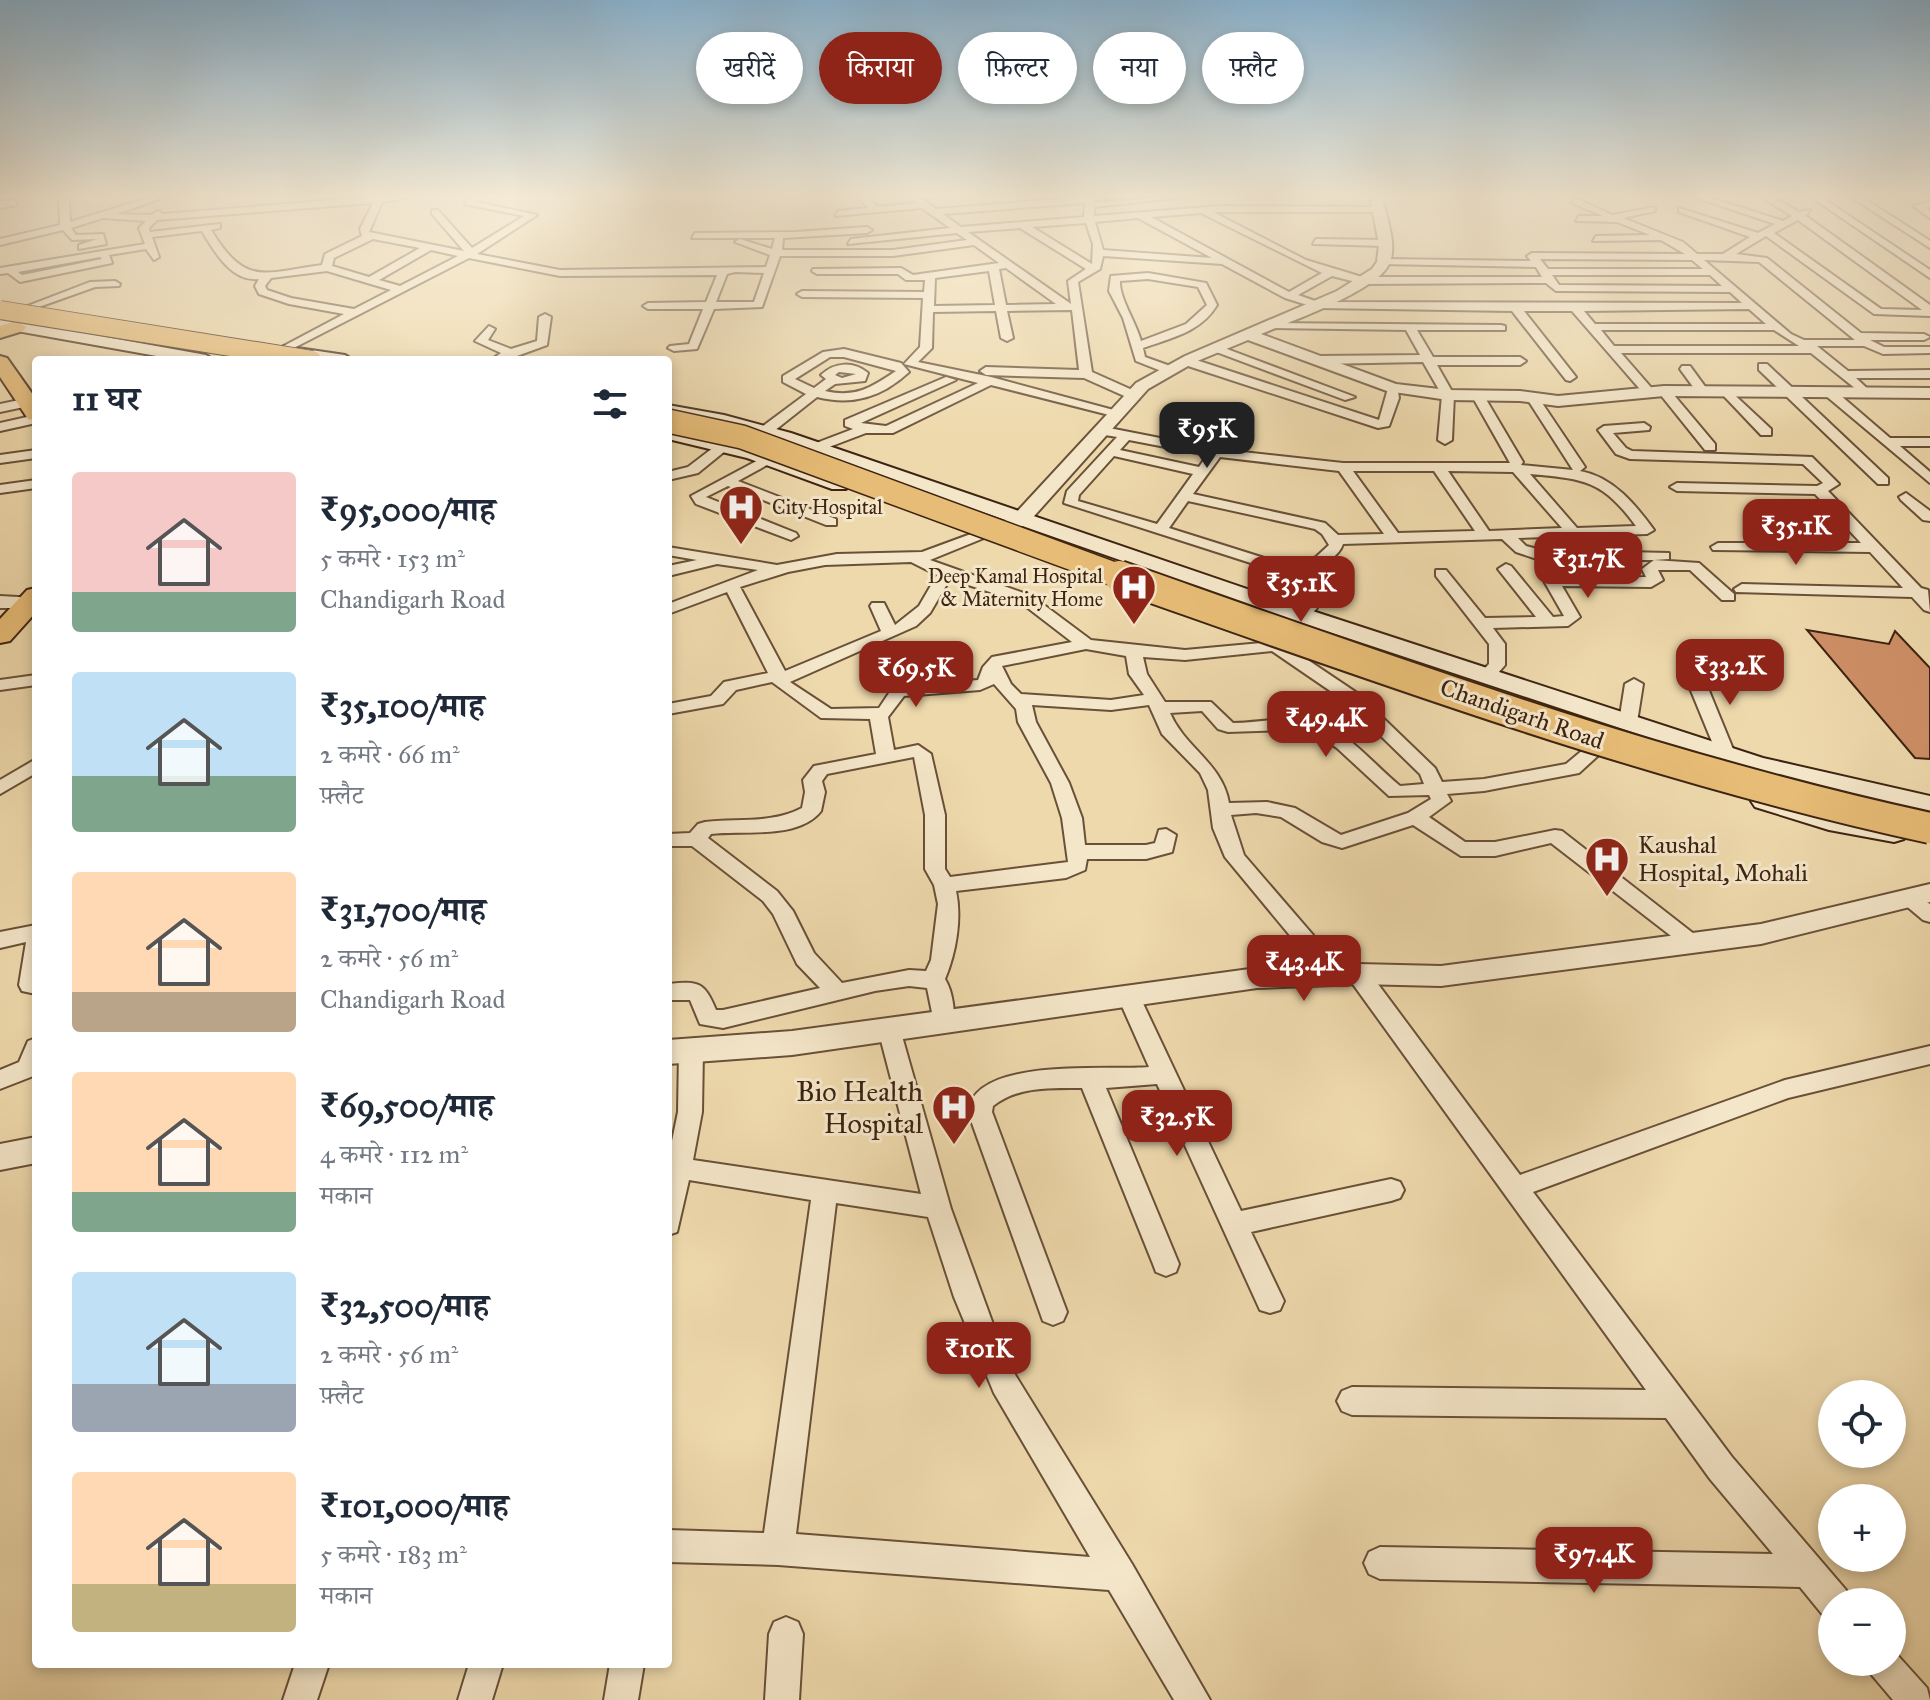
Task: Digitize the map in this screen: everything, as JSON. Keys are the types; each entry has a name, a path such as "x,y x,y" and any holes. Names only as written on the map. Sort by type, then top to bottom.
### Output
{"highway":[{"path":"5,316 276,355"},
{"path":"5,316 284,356"},
{"path":"0,344 32,403"},
{"path":"0,362 32,404"},
{"path":"672,413 747,430 837,459 1591,727 1781,780 1930,812"},
{"name":"Chandigarh Road","path":"672,422 742,437 1260,625 1611,745 1744,785 1930,828"},
{"path":"0,635 19,599"}],"main road":[{"path":"5,316 188,356"},
{"path":"672,413 764,432 816,448 1301,616 1726,754 1930,804"},
{"path":"672,435 769,460 1282,645 1596,748 1829,821 1930,840"}],"street":[{"path":"251,276 270,276"},
{"path":"354,276 399,289"},
{"path":"369,281 377,276"},
{"path":"276,355 423,276"},
{"path":"674,348 693,347 721,276"},
{"path":"648,306 758,305 769,276"},
{"path":"907,276 926,276"},
{"path":"910,364 926,348 930,276"},
{"path":"994,276 1007,338"},
{"path":"1026,276 1071,307"},
{"path":"1081,276 1073,281 1071,307 1086,368"},
{"path":"1142,276 1115,278 1114,291 1129,318 1142,361 1169,370"},
{"path":"1137,346 1192,325 1209,314 1212,305 1202,285 1150,276"},
{"path":"1254,276 1289,296 1317,305 1575,308 1755,306"},
{"path":"1289,296 1325,276"},
{"path":"1337,276 1360,283 1548,292 1547,276"},
{"path":"672,608 776,569 844,558 912,557 936,553 1020,520 1142,386 1186,361 1317,305 1368,276"},
{"path":"1360,283 1538,276"},
{"path":"1552,276 1736,289"},
{"path":"1721,276 1777,327 1797,343 1815,350 1866,393"},
{"path":"1783,276 1861,340 1883,351 1930,350"},
{"path":"1829,276 1878,312 1930,312"},
{"path":"1882,276 1930,312"},
{"path":"266,277 260,286 263,292 289,301 355,313"},
{"path":"5,316 94,284 115,284"},
{"path":"1840,284 1855,284"},
{"path":"1870,284 1930,285"},
{"path":"802,294 928,295"},
{"path":"927,309 1071,307"},
{"path":"1515,307 1570,377"},
{"path":"1575,308 1611,349 1710,447"},
{"path":"504,356 543,343 545,317"},
{"path":"1271,325 1501,328"},
{"path":"1410,327 1448,395 1445,440"},
{"path":"1592,327 1777,327"},
{"path":"489,329 481,341 510,353"},
{"path":"1249,335 1393,388 1448,395 1566,401 1657,392 1930,393"},
{"path":"1797,343 1930,338"},
{"path":"833,346 991,381 1117,415"},
{"path":"1215,348 1349,397"},
{"path":"1611,349 1815,350"},
{"path":"844,353 870,359 897,366 903,372 862,397 843,398 815,391 792,383 787,377 827,354 844,353"},
{"path":"764,432 832,380 827,375 832,370 854,369 870,359"},
{"path":"992,360 1086,368 1135,396"},
{"path":"1318,360 1520,361"},
{"path":"1186,361 1382,424"},
{"path":"1763,367 1883,481"},
{"path":"980,371 1086,368"},
{"path":"1686,369 1703,392"},
{"path":"1845,375 1930,374"},
{"path":"864,429 851,422 950,380"},
{"path":"816,448 864,429 888,430 991,381"},
{"path":"1380,441 1393,388"},
{"path":"1727,392 1766,432"},
{"path":"1829,392 1927,474"},
{"path":"1478,396 1516,465 1571,530"},
{"path":"1532,397 1578,467"},
{"path":"0,408 32,407"},
{"path":"0,427 32,408"},
{"path":"1644,427 1604,430 1621,451 1630,455 1805,459 1832,484 1819,490 1677,487"},
{"path":"1104,431 1216,453 1343,467 1516,465 1594,478 1628,505 1647,530 1571,530 1335,540"},
{"path":"1126,435 1072,494 1071,503 1294,572 1308,595 1309,608 1301,616"},
{"path":"0,445 32,441"},
{"path":"1886,442 1930,442"},
{"path":"672,475 693,470 723,447"},
{"path":"1112,452 1201,472"},
{"path":"1160,530 1216,453"},
{"path":"0,459 32,455"},
{"path":"769,460 701,493 699,499 791,536"},
{"path":"1437,466 1469,508 1484,534"},
{"path":"1343,467 1394,538"},
{"path":"726,481 831,522"},
{"path":"0,489 32,485"},
{"path":"1819,490 1924,593 1930,607"},
{"path":"1184,496 1320,526 1337,546 1321,560 1294,572"},
{"path":"1906,497 1929,518"},
{"path":"1504,533 1521,549 1540,555 1664,556"},
{"path":"1718,547 1875,548"},
{"path":"672,552 776,569"},
{"path":"912,557 946,573 1026,599 1086,644"},
{"path":"672,570 723,560"},
{"path":"1483,623 1568,621 1572,617 1552,581 1651,582 1655,580 1650,569 1654,565 1694,566 1735,593 1924,593"},
{"path":"1506,569 1548,621"},
{"path":"672,708 717,700 730,686 777,678 890,633 920,617 946,573"},
{"path":"1441,573 1497,644 1497,665 1486,676"},
{"path":"732,586 777,678 827,714 878,714 889,709 893,696 899,691 986,683 993,664"},
{"path":"878,606 890,633"},
{"path":"993,664 1086,644 1136,652 1185,655 1282,645 1351,697 1428,772 1441,801 1415,817 1342,842 1334,841 1280,808 1258,805 1220,810"},
{"path":"1136,652 1138,674 1168,730 1208,771 1217,790 1223,828 1235,857 1305,940 1324,975"},
{"path":"944,885 1075,869 1078,865 1072,818 1060,783 1027,722 1020,699 1003,686 993,664"},
{"path":"1694,676 1726,754"},
{"path":"0,685 32,681"},
{"path":"1628,722 1634,684"},
{"path":"1020,699 1111,705 1205,706 1225,726 1233,728 1279,725 1322,730 1396,792 1438,790 1572,769 1596,748"},
{"path":"878,714 886,756"},
{"path":"696,839 705,828 758,826 803,816 811,811 815,792 813,775 831,767 908,751 922,754 935,815 935,869 944,885 948,913 942,960 933,980"},
{"path":"0,788 32,768"},
{"path":"1415,817 1461,849 1495,849 1555,836 1692,941"},
{"path":"1077,852 1146,852 1165,847 1166,835"},
{"path":"672,840 696,839 777,904 805,958 838,993"},
{"path":"672,1205 690,1112 679,1051 792,1043 1257,978 1358,974 1441,976 1761,934 1923,902"},
{"path":"0,940 32,934"},
{"path":"1358,974 1721,1468 1822,1588"},
{"path":"672,992 692,990 699,995 708,1018 714,1019 890,980 933,980"},
{"path":"933,980 938,986 943,1021"},
{"path":"1128,995 1270,1301"},
{"path":"889,1029 937,1207 979,1325 1004,1383 1193,1700"},
{"path":"1516,1187 1785,1089 1930,1055"},
{"path":"0,1080 28,1068 32,1058"},
{"path":"1053,1312 980,1112 981,1102 989,1094 1021,1083 1058,1077 1165,1074"},
{"path":"1090,1078 1166,1264"},
{"path":"0,1157 32,1151"},
{"path":"680,1168 937,1207"},
{"path":"1234,1224 1391,1190"},
{"path":"778,1549 825,1191"},
{"path":"1352,1401 1675,1404"},
{"path":"672,1546 778,1549 1121,1575"},
{"path":"1380,1563 1808,1571"},
{"path":"782,1700 786,1634"},
{"path":"300,1700 311,1668"},
{"path":"475,1700 485,1668"},
{"path":"621,1700 626,1668"},
{"path":"1895,1676 1915,1700"}],"building":[{"path":"1807,630 1889,644 1895,631 1930,668 1930,759 1915,758"}],"place":[{"name":"City Hospital","path":"741,546"},
{"name":"Deep Kamal Hospital & Maternity Home","path":"1134,626"},
{"name":"Kaushal Hospital, Mohali","path":"1607,898"},
{"name":"Bio Health Hospital","path":"954,1146"}]}
